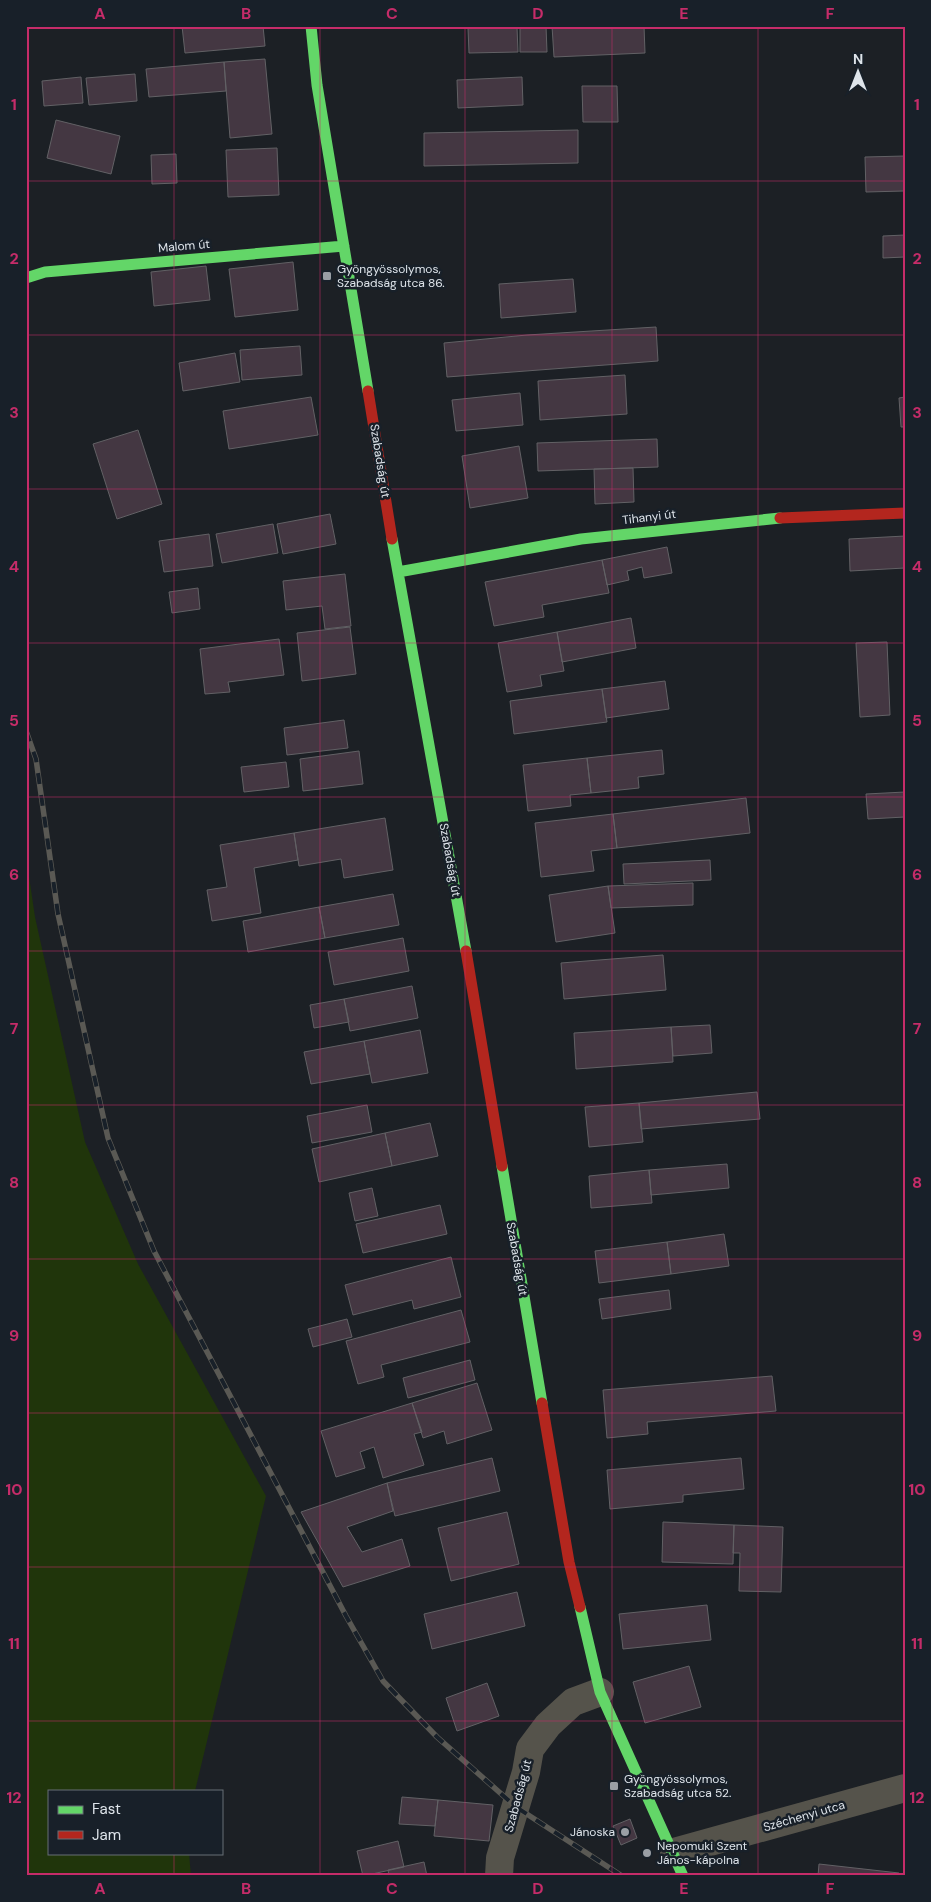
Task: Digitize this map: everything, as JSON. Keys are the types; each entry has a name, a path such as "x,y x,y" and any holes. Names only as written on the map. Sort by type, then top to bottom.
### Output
{"street":[{"name":"Szabadság út","path":"311,26 317,85 398,572 446,833 569,1562 600,1692 679,1864"},
{"name":"Malom út","path":"26,278 45,272 344,246"},
{"name":"Tihanyi út","path":"398,572 581,539 755,519 905,513"},
{"name":"Szabadság út","path":"499,1876 500,1858 526,1772 530,1749 548,1725 573,1702 600,1692"},
{"name":"Széchenyi utca","path":"679,1864 905,1788"}],"green space":[{"path":"26,856 35,917 85,1142 138,1264 266,1496 195,1790 48,1790 48,1854 189,1854 191,1876 26,1876"}],"building":[{"path":"182,26 263,26 265,46 185,53"},
{"path":"520,26 546,26 547,52 520,52"},
{"path":"552,26 644,26 645,53 554,57"},
{"path":"517,27 518,52 469,53 468,28"},
{"path":"265,59 272,134 230,138 224,62"},
{"path":"224,62 226,91 149,97 146,69"},
{"path":"135,74 137,101 89,105 86,78"},
{"path":"81,77 83,103 44,106 42,81"},
{"path":"522,77 523,105 458,108 457,80"},
{"path":"582,86 617,86 618,122 583,122"},
{"path":"56,120 120,136 111,174 47,158"},
{"path":"578,130 578,163 424,166 424,133"},
{"path":"277,148 279,195 228,197 226,150"},
{"path":"176,154 177,183 152,184 151,155"},
{"path":"905,156 904,191 866,192 865,157"},
{"path":"905,235 905,257 883,258 883,236"},
{"path":"293,262 298,310 235,317 229,269"},
{"path":"206,266 210,300 154,306 151,272"},
{"path":"573,279 576,312 501,318 499,284"},
{"path":"656,327 658,361 447,377 444,343 527,335"},
{"path":"300,346 302,375 242,380 240,350"},
{"path":"235,353 240,382 183,391 179,363"},
{"path":"625,375 627,414 540,420 538,381"},
{"path":"520,393 523,425 456,431 452,400"},
{"path":"311,397 318,435 229,449 223,411"},
{"path":"905,397 905,427 901,427 899,398"},
{"path":"138,430 162,504 117,519 93,444"},
{"path":"657,439 658,467 538,471 537,443"},
{"path":"519,446 528,498 470,508 462,456"},
{"path":"633,468 634,502 595,504 594,469"},
{"path":"330,514 336,544 283,554 277,524"},
{"path":"273,524 278,553 222,563 216,534"},
{"path":"209,534 213,566 164,572 159,541"},
{"path":"905,536 905,568 850,571 849,539"},
{"path":"667,547 672,573 644,578 642,567 627,571 629,580 607,585 602,560"},
{"path":"602,560 609,593 542,605 544,617 494,626 485,582"},
{"path":"345,574 351,626 325,629 322,606 286,610 283,581"},
{"path":"198,588 200,609 172,613 169,592"},
{"path":"631,618 636,648 562,662 557,632"},
{"path":"350,627 356,674 302,681 297,633"},
{"path":"557,632 564,671 540,675 542,686 507,692 498,643"},
{"path":"279,639 284,675 228,682 230,692 205,694 200,649"},
{"path":"887,642 890,715 860,717 856,643"},
{"path":"665,681 669,709 606,718 602,689"},
{"path":"602,689 607,722 514,734 510,701"},
{"path":"344,720 348,748 287,755 284,728"},
{"path":"662,750 664,774 638,777 639,788 591,793 587,758"},
{"path":"359,751 363,784 303,791 300,759"},
{"path":"587,758 591,793 570,795 571,806 528,811 523,765"},
{"path":"286,762 289,787 244,792 241,767"},
{"path":"905,792 905,817 868,819 866,794"},
{"path":"746,798 750,833 617,848 613,814"},
{"path":"613,814 617,848 591,851 594,871 541,877 535,823"},
{"path":"385,818 393,870 344,878 341,859 299,866 294,833"},
{"path":"294,833 298,860 254,868 261,913 212,921 207,890 227,887 220,845"},
{"path":"710,860 711,880 624,884 623,864"},
{"path":"693,883 693,905 611,908 608,886"},
{"path":"608,886 615,933 556,942 549,895"},
{"path":"393,894 399,925 325,938 319,907"},
{"path":"319,907 325,938 248,952 243,921"},
{"path":"403,938 409,971 334,985 328,952"},
{"path":"663,955 666,990 564,999 561,963"},
{"path":"412,986 418,1018 350,1031 344,999"},
{"path":"344,999 349,1022 314,1028 310,1005"},
{"path":"710,1025 712,1053 673,1056 671,1027"},
{"path":"671,1027 673,1062 576,1069 574,1033"},
{"path":"420,1030 428,1073 372,1083 364,1041"},
{"path":"364,1041 370,1074 311,1084 304,1052"},
{"path":"757,1092 760,1119 641,1129 639,1103"},
{"path":"639,1103 643,1142 589,1147 585,1107"},
{"path":"367,1105 372,1132 312,1143 307,1116"},
{"path":"430,1123 438,1156 392,1166 385,1133"},
{"path":"385,1133 392,1166 319,1182 312,1149"},
{"path":"727,1164 729,1188 651,1195 649,1170"},
{"path":"649,1170 652,1203 591,1208 589,1176"},
{"path":"372,1188 378,1216 355,1221 349,1193"},
{"path":"440,1205 447,1234 363,1253 356,1224"},
{"path":"724,1234 729,1266 671,1274 667,1242"},
{"path":"667,1242 671,1274 599,1283 595,1251"},
{"path":"451,1257 461,1297 414,1309 412,1300 353,1315 345,1285"},
{"path":"669,1290 671,1309 602,1319 599,1299"},
{"path":"461,1310 470,1342 381,1365 384,1377 358,1384 346,1341"},
{"path":"347,1319 352,1337 313,1347 308,1329"},
{"path":"470,1360 475,1380 408,1398 403,1378"},
{"path":"772,1376 776,1411 647,1422 648,1434 607,1438 603,1390"},
{"path":"477,1383 492,1430 447,1444 444,1431 423,1438 412,1403"},
{"path":"412,1403 422,1432 414,1434 424,1465 383,1478 374,1447 360,1452 365,1468 336,1477 321,1431"},
{"path":"492,1458 500,1491 395,1516 387,1483"},
{"path":"741,1458 744,1489 683,1495 683,1502 610,1509 607,1470"},
{"path":"387,1483 393,1511 347,1527 362,1552 402,1539 410,1566 343,1587 301,1512"},
{"path":"507,1512 519,1564 451,1581 438,1528"},
{"path":"663,1522 734,1525 733,1564 662,1562"},
{"path":"734,1525 783,1527 781,1592 739,1591 740,1553 733,1553"},
{"path":"517,1592 525,1626 432,1649 424,1614"},
{"path":"707,1605 711,1640 623,1649 619,1614"},
{"path":"689,1666 701,1707 645,1723 633,1682"},
{"path":"487,1683 499,1716 457,1731 446,1698"},
{"path":"402,1797 438,1800 435,1826 399,1824"},
{"path":"438,1800 493,1805 489,1841 434,1836"},
{"name":"Jánoska","path":"630,1819 637,1838 621,1845 613,1826"},
{"path":"398,1841 404,1867 363,1876 357,1851"},
{"path":"424,1862 427,1876 389,1876 388,1870"},
{"path":"819,1864 899,1873 898,1876 818,1876"}],"railway":[{"path":"26,731 36,759 58,914 108,1138 154,1251 346,1616 383,1681 437,1737 516,1807 622,1876"}],"traffic: fast":[{"path":"311,26 317,85 368,391"},
{"path":"26,278 45,272 344,246"},
{"path":"398,572 581,539 780,518"},
{"path":"392,539 466,951"},
{"path":"502,1166 542,1403"},
{"path":"580,1607 600,1692 683,1876"}],"traffic: jam":[{"path":"368,391 392,539"},
{"path":"780,518 905,513"},
{"path":"466,951 502,1166"},
{"path":"542,1403 569,1562 580,1607"}],"place":[{"name":"Gyöngyössolymos, Szabadság utca 86.","path":"327,276"},
{"name":"Gyöngyössolymos, Szabadság utca 52.","path":"614,1786"},
{"name":"Jánoska","path":"625,1832"},
{"name":"Nepomuki Szent János-kápolna","path":"647,1853"}]}
